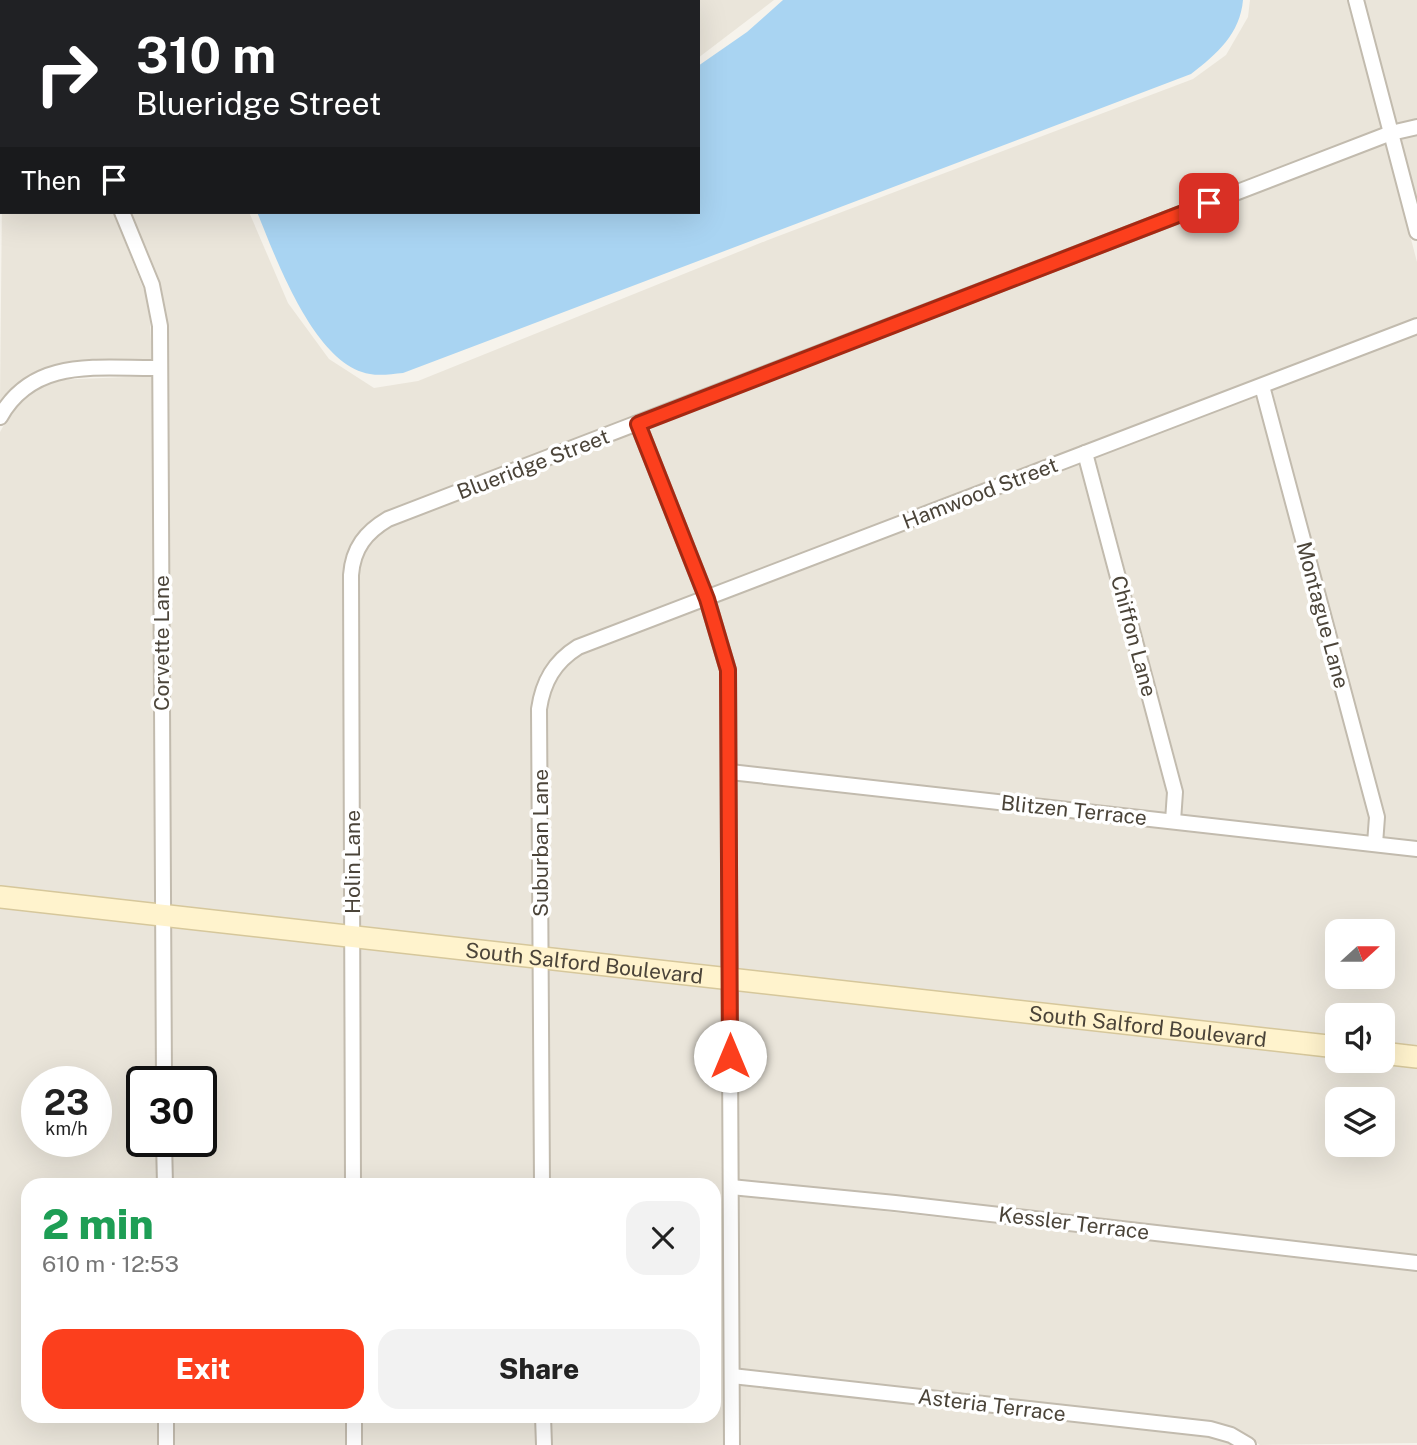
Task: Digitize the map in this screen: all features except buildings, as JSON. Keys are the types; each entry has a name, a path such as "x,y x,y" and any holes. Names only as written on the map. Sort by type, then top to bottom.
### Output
{"street":[{"path":"1356,0 1417,232"},
{"name":"Blueridge Street","path":"360,542 374,527 388,519 1391,133 1417,127"},
{"name":"Corvette Lane","path":"123,214 157,301 160,368 164,1066"},
{"name":"Hamwood Street","path":"551,672 578,647 1417,326"},
{"path":"0,417 16,394 29,383 53,373 160,368"},
{"name":"Montague Lane","path":"1262,386 1377,817 1375,844"},
{"path":"638,424 707,599 728,670 732,1445"},
{"name":"Chiffon Lane","path":"1085,453 1175,792 1173,821"},
{"name":"Holin Lane","path":"353,1178 351,575 360,542"},
{"name":"Suburban Lane","path":"542,1178 539,709 551,672"},
{"name":"Blitzen Terrace","path":"730,772 1417,849"},
{"name":"South Salford Boulevard","path":"0,897 1325,1046"},
{"path":"1395,1053 1417,1056"},
{"path":"164,1157 164,1178"},
{"name":"Kessler Terrace","path":"731,1187 882,1201 1417,1263"},
{"name":"Asteria Terrace","path":"732,1376 1210,1429 1231,1435 1248,1445"},
{"path":"166,1423 166,1445"},
{"path":"354,1423 354,1445"},
{"path":"543,1423 544,1445"}],"shaded area":[{"path":"700,0 774,0 700,56"},
{"path":"1250,0 1347,0 1382,129 371,521 350,544 343,575 344,928 171,909 168,325 159,282 131,214 250,214 288,303 329,359 374,388 418,381 768,240 1193,79 1226,55 1248,17"},
{"path":"1364,0 1417,0 1417,119 1397,124"},
{"path":"1417,134 1417,199 1401,138"},
{"path":"1386,143 1417,262 1417,318 712,589 648,427"},
{"path":"2,214 114,214 149,303 152,361 51,366 26,377 0,401"},
{"path":"1417,334 1417,842 1383,838 1384,814 1272,390"},
{"path":"152,376 155,907 0,890 0,432 15,405 33,389 54,380"},
{"path":"1257,396 1369,818 1368,836 1181,815 1183,789 1095,457"},
{"path":"633,433 697,595 574,641 553,658 540,674 531,710 532,948 360,930 359,574 363,552 371,541 391,526"},
{"path":"1080,463 1167,793 1166,813 738,765 736,668 717,603"},
{"path":"702,609 718,657 721,691 722,969 548,949 547,709 553,683 564,667 582,653"},
{"path":"738,780 1417,856 1417,1049 1395,1046 1395,1003 1325,1003 1325,1039 738,970"},
{"path":"0,904 156,922 156,1066 126,1066 126,1157 157,1157 157,1178 21,1178 21,1423 158,1423 158,1445 0,1445"},
{"path":"171,924 344,943 345,1178 172,1178 172,1157 217,1157 217,1066 172,1066"},
{"path":"360,945 532,962 534,1178 361,1178"},
{"path":"548,964 722,983 724,1445 552,1445 551,1423 721,1423 721,1178 550,1178"},
{"path":"738,985 1325,1054 1325,1073 1395,1073 1395,1063 1417,1064 1417,1256 739,1180"},
{"path":"739,1195 1417,1271 1417,1443 1260,1445 1234,1428 1212,1422 740,1369"},
{"path":"740,1384 1208,1436 1234,1445 740,1445"},
{"path":"173,1423 346,1423 346,1445 173,1445"},
{"path":"362,1423 536,1423 536,1445 362,1445"}],"water":[{"path":"783,0 1243,0 1237,23 1226,42 1191,74 403,373 374,375 350,366 331,351 315,331 286,281 258,214 700,214 700,65 747,32"}],"route":[{"path":"730,1056 728,670 722,641 707,599 638,424 1209,203"}]}
